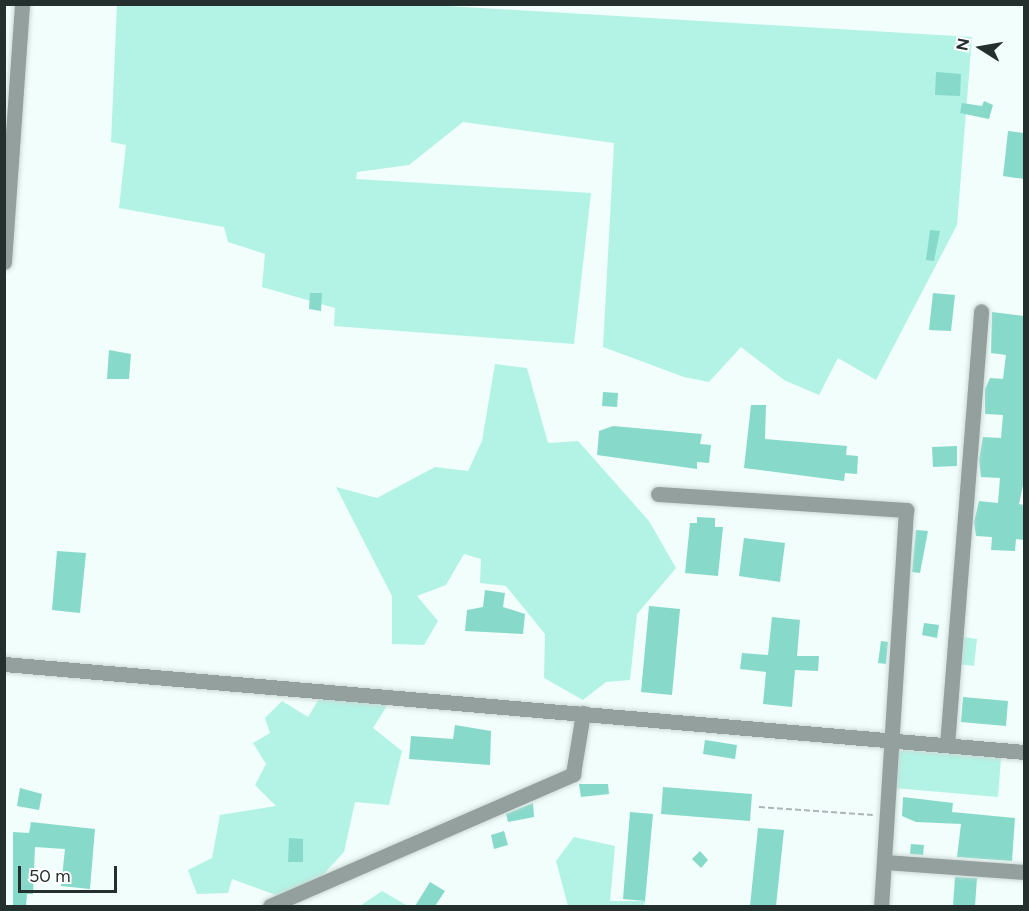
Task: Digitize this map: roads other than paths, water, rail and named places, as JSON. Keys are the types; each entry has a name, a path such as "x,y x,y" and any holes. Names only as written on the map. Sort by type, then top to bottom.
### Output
{"street":[{"path":"4,262 22,4"},
{"path":"947,745 981,311"},
{"path":"658,494 906,510 894,741 881,906"},
{"path":"4,664 1024,752"},
{"path":"270,906 573,774 583,713"},
{"path":"885,862 1024,872"}]}
